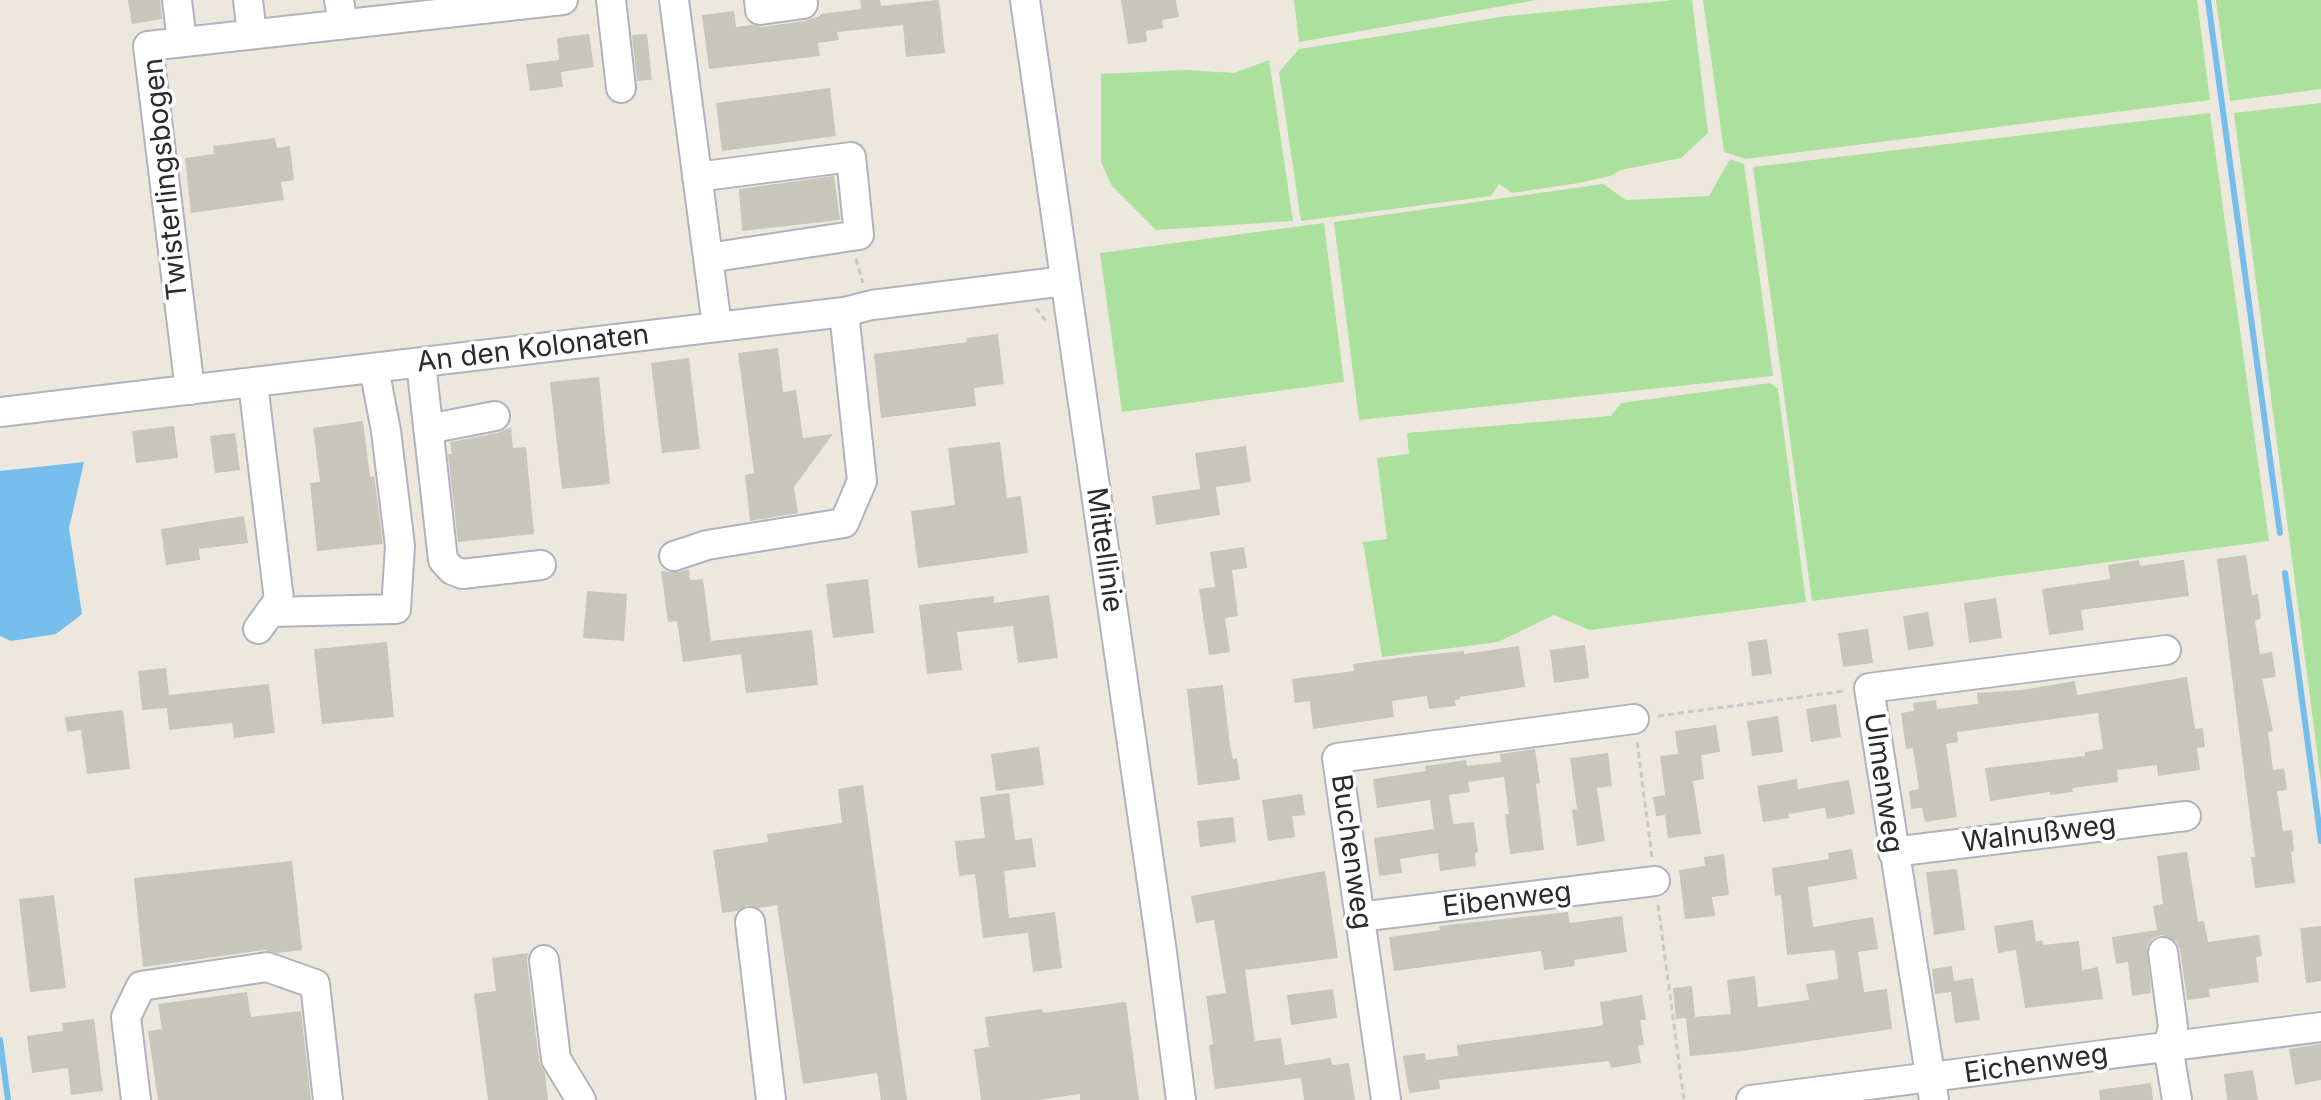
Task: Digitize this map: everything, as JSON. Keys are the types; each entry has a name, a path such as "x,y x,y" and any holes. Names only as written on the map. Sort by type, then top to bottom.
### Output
{"street":[{"path":"177,0 182,42"},
{"path":"248,0 252,34"},
{"name":"Twisterlingsbogen","path":"190,390 148,46 252,34 341,12 563,0"},
{"path":"611,0 621,88"},
{"path":"674,0 717,326"},
{"path":"759,0 760,10 803,4 802,0"},
{"name":"Mittellinie","path":"1025,0 1181,1100"},
{"path":"696,172 828,146"},
{"path":"696,172 851,157 859,235 708,258"},
{"name":"An den Kolonaten","path":"0,412 844,312 872,305 1065,281"},
{"path":"674,556 707,545 844,523 862,481 844,312"},
{"path":"421,363 443,560 452,570 462,574 541,565"},
{"path":"253,383 279,600 264,620 396,609 400,546 386,431 374,368"},
{"path":"428,429 495,416"},
{"name":"Ulmenweg","path":"1933,1089 1869,688 2166,650"},
{"name":"Buchenweg","path":"1386,1100 1337,758 1634,719"},
{"name":"Walnußweg","path":"1893,852 2186,816"},
{"name":"Eibenweg","path":"1359,917 1655,881"},
{"path":"750,922 771,1100"},
{"path":"2163,952 2173,1027 2168,1046 2177,1100"},
{"path":"544,960 556,1059 581,1100"},
{"path":"136,1100 126,1017 141,986 267,967 315,984 328,1100"},
{"name":"Eichenweg","path":"1751,1100 1933,1089 2168,1046 2321,1027"}],"path":[{"path":"849,236 865,291"},
{"path":"1684,1100 1634,719 1869,688"}],"green space":[{"path":"1294,0 1537,0 1299,42"},
{"path":"1692,0 1708,133 1681,158 1621,170 1610,176 1579,183 1512,193 1499,184 1491,196 1301,221 1279,72 1299,49 1507,16"},
{"path":"1703,0 2197,0 2210,100 1746,159 1724,152"},
{"path":"2216,0 2321,0 2321,89 2230,101"},
{"path":"1269,60 1293,221 1156,230 1112,186 1101,162 1101,74 1185,70 1234,73"},
{"path":"2321,103 2321,782 2234,113"},
{"path":"2210,113 2269,541 1812,601 1753,167"},
{"path":"1730,159 1744,164 1773,376 1359,420 1334,222 1603,184 1626,200 1709,196"},
{"path":"1324,223 1344,382 1122,412 1100,253"},
{"path":"1770,383 1778,389 1806,602 1590,630 1554,615 1498,642 1382,657 1363,542 1387,539 1377,458 1409,454 1407,433 1611,416 1621,403"}],"water":[{"path":"84,462 69,528 82,614 56,634 11,641 0,636 0,471"}],"building":[{"path":"128,0 160,0 162,19 132,24"},
{"path":"860,0 880,0 881,6 939,0 945,53 906,57 903,25 837,32 839,40 818,43 820,56 709,69 702,15 734,11 736,27 762,27 805,21 820,14 861,9"},
{"path":"1121,0 1176,0 1179,17 1162,20 1163,28 1146,31 1147,42 1128,44"},
{"path":"589,34 594,67 561,72 563,87 530,91 526,64 559,60 557,38"},
{"path":"647,34 652,80 637,81 632,35"},
{"path":"830,88 836,136 722,151 716,103"},
{"path":"275,138 277,148 290,146 294,180 281,182 284,200 191,213 185,158 214,154 213,146"},
{"path":"834,176 840,220 742,231 739,189"},
{"path":"998,334 1004,384 974,388 976,406 881,418 874,354 967,342 966,338"},
{"path":"778,348 783,392 796,390 803,438 833,434 794,487 798,513 750,521 745,475 754,473 738,353"},
{"path":"689,358 700,449 662,453 651,363"},
{"path":"599,377 610,484 562,489 550,382"},
{"path":"363,421 383,544 317,551 310,483 320,482 313,428"},
{"path":"174,426 178,458 136,463 132,431"},
{"path":"511,427 513,448 526,447 534,534 458,542 448,454 452,454 450,442 498,433"},
{"path":"235,433 240,470 215,473 210,436"},
{"path":"1000,442 1007,498 1021,496 1028,553 918,568 911,511 955,505 948,448"},
{"path":"1246,446 1251,482 1216,487 1220,515 1156,525 1152,496 1200,489 1195,453"},
{"path":"244,516 248,543 199,549 200,560 166,565 161,529"},
{"path":"1244,547 1247,568 1232,570 1238,616 1225,618 1230,652 1209,655 1199,589 1215,587 1210,552"},
{"path":"2246,555 2252,595 2258,594 2261,618 2255,621 2260,654 2272,652 2276,677 2262,679 2273,731 2268,732 2273,770 2284,768 2287,790 2277,791 2283,831 2292,830 2295,883 2255,888 2251,857 2255,857 2217,559"},
{"path":"2139,560 2140,566 2184,560 2189,596 2081,610 2084,630 2049,635 2042,589 2110,579 2108,565"},
{"path":"689,569 690,580 703,579 711,641 812,630 818,685 746,693 741,654 683,662 677,621 668,622 661,571"},
{"path":"868,579 874,633 833,638 826,584"},
{"path":"587,591 627,594 624,641 583,638"},
{"path":"1049,595 1058,658 1018,663 1013,626 957,632 962,670 927,674 919,605 994,596 994,603"},
{"path":"1996,598 2002,638 1969,643 1964,603"},
{"path":"1928,612 1934,646 1908,650 1903,616"},
{"path":"1868,629 1873,663 1843,667 1838,633"},
{"path":"1767,639 1772,674 1752,676 1748,642"},
{"path":"387,642 394,717 322,724 314,649"},
{"path":"1585,645 1589,678 1554,683 1550,650"},
{"path":"1519,646 1525,687 1460,697 1455,700 1456,706 1429,709 1427,696 1392,701 1394,717 1313,729 1310,701 1295,703 1292,679 1354,671 1353,664"},
{"path":"166,668 169,695 269,684 275,733 234,738 232,723 169,730 167,708 142,710 138,671"},
{"path":"2187,677 2195,729 2203,728 2205,747 2197,748 2200,770 2158,776 2157,765 2117,770 2118,782 2072,788 2073,792 2050,795 2050,792 1990,801 1985,768 2085,756 2085,752 2103,749 2098,713 1957,732 1958,742 1946,744 1957,817 1925,822 1922,808 1911,809 1909,791 1919,789 1913,748 1906,749 1901,713 1914,711 1913,703 1936,700 1937,709 1978,704 1977,693 2022,690 2075,681 2077,695"},
{"path":"1223,685 1230,746 1233,759 1237,758 1240,780 1198,785 1187,689"},
{"path":"1836,704 1841,737 1811,742 1806,709"},
{"path":"123,710 130,769 87,774 81,730 67,732 65,717"},
{"path":"1778,716 1783,752 1752,756 1747,721"},
{"path":"1716,725 1720,752 1701,755 1704,779 1693,781 1701,834 1668,838 1665,815 1656,816 1653,797 1665,795 1660,756 1678,754 1675,731"},
{"path":"1039,747 1044,785 996,791 991,754"},
{"path":"1535,749 1544,850 1510,854 1504,777 1468,782 1470,792 1449,795 1453,824 1474,822 1478,852 1475,853 1476,866 1440,871 1438,853 1400,859 1402,873 1379,876 1374,838 1434,829 1430,800 1377,808 1373,779 1426,771 1425,766 1466,760 1467,766 1501,762 1500,754"},
{"path":"1608,753 1612,786 1597,788 1605,841 1577,846 1572,810 1577,809 1570,758"},
{"path":"1797,779 1798,789 1849,780 1855,814 1827,819 1825,808 1763,822 1757,786"},
{"path":"863,785 907,1100 881,1100 877,1073 803,1084 777,905 759,908 747,905 738,911 722,913 713,850 768,842 767,834 842,823 838,789"},
{"path":"1009,793 1015,840 1032,838 1036,867 1004,871 1009,918 1055,912 1062,968 1033,972 1028,933 983,938 975,874 959,876 955,841 985,838 980,797"},
{"path":"1302,794 1305,815 1292,816 1295,837 1268,841 1262,800"},
{"path":"1233,817 1236,842 1200,847 1197,821"},
{"path":"1852,849 1857,879 1808,887 1813,927 1873,917 1878,949 1858,952 1864,992 1887,989 1892,1029 1690,1056 1686,1018 1676,1019 1673,988 1692,986 1695,1017 1731,1014 1727,980 1755,976 1758,1007 1809,1000 1806,984 1838,979 1835,950 1787,955 1781,895 1775,896 1772,868 1829,859 1828,853"},
{"path":"2187,852 2198,922 2204,921 2208,942 2259,935 2262,956 2256,957 2259,982 2209,989 2210,997 2187,1000 2180,949 2176,941 2162,935 2153,938 2147,946 2151,993 2132,996 2128,962 2116,964 2112,937 2157,930 2153,906 2163,904 2157,856"},
{"path":"1724,854 1729,895 1712,897 1715,916 1685,919 1679,870 1705,866 1704,857"},
{"path":"292,861 302,950 277,953 264,950 143,967 134,878"},
{"path":"1957,869 1965,930 1934,935 1926,872"},
{"path":"1325,871 1338,958 1245,970 1255,1041 1281,1038 1285,1065 1331,1058 1332,1065 1349,1063 1355,1100 1304,1100 1301,1078 1215,1089 1206,996 1226,993 1214,920 1196,923 1191,896"},
{"path":"54,895 66,988 30,992 19,899"},
{"path":"1568,912 1570,923 1622,916 1627,952 1574,960 1575,966 1544,970 1541,951 1394,971 1389,937 1440,930 1439,926"},
{"path":"2033,920 2036,942 2042,940 2043,945 2079,941 2082,970 2098,967 2103,999 2025,1008 2016,950 1998,953 1994,926"},
{"path":"2321,926 2321,981 2306,983 2300,928"},
{"path":"528,953 539,1061 545,1073 548,1100 488,1100 474,994 496,991 492,958"},
{"path":"1952,966 1954,981 1973,978 1980,1020 1955,1023 1951,992 1935,994 1932,969"},
{"path":"1333,989 1337,1018 1291,1025 1287,995"},
{"path":"247,992 251,1017 301,1011 311,1100 158,1100 148,1031 162,1029 158,1004"},
{"path":"1642,995 1646,1020 1640,1020 1644,1045 1638,1046 1641,1063 1611,1068 1609,1061 1439,1080 1440,1089 1409,1093 1403,1056 1425,1053 1426,1060 1458,1056 1457,1045 1600,1026 1603,1024 1600,1002"},
{"path":"1126,1002 1139,1100 1080,1100 1080,1094 1039,1100 981,1100 974,1049 989,1047 985,1017"},
{"path":"94,1019 103,1091 71,1095 68,1068 32,1073 27,1036 63,1031 62,1023"},
{"path":"2321,1044 2321,1080 2295,1085 2289,1049"},
{"path":"2253,1070 2258,1100 2227,1100 2224,1074"},
{"path":"2151,1083 2153,1100 2100,1100 2099,1090"}],"waterway":[{"path":"2208,0 2280,533"},
{"path":"2285,573 2321,841"},
{"path":"0,1040 8,1100"}]}
